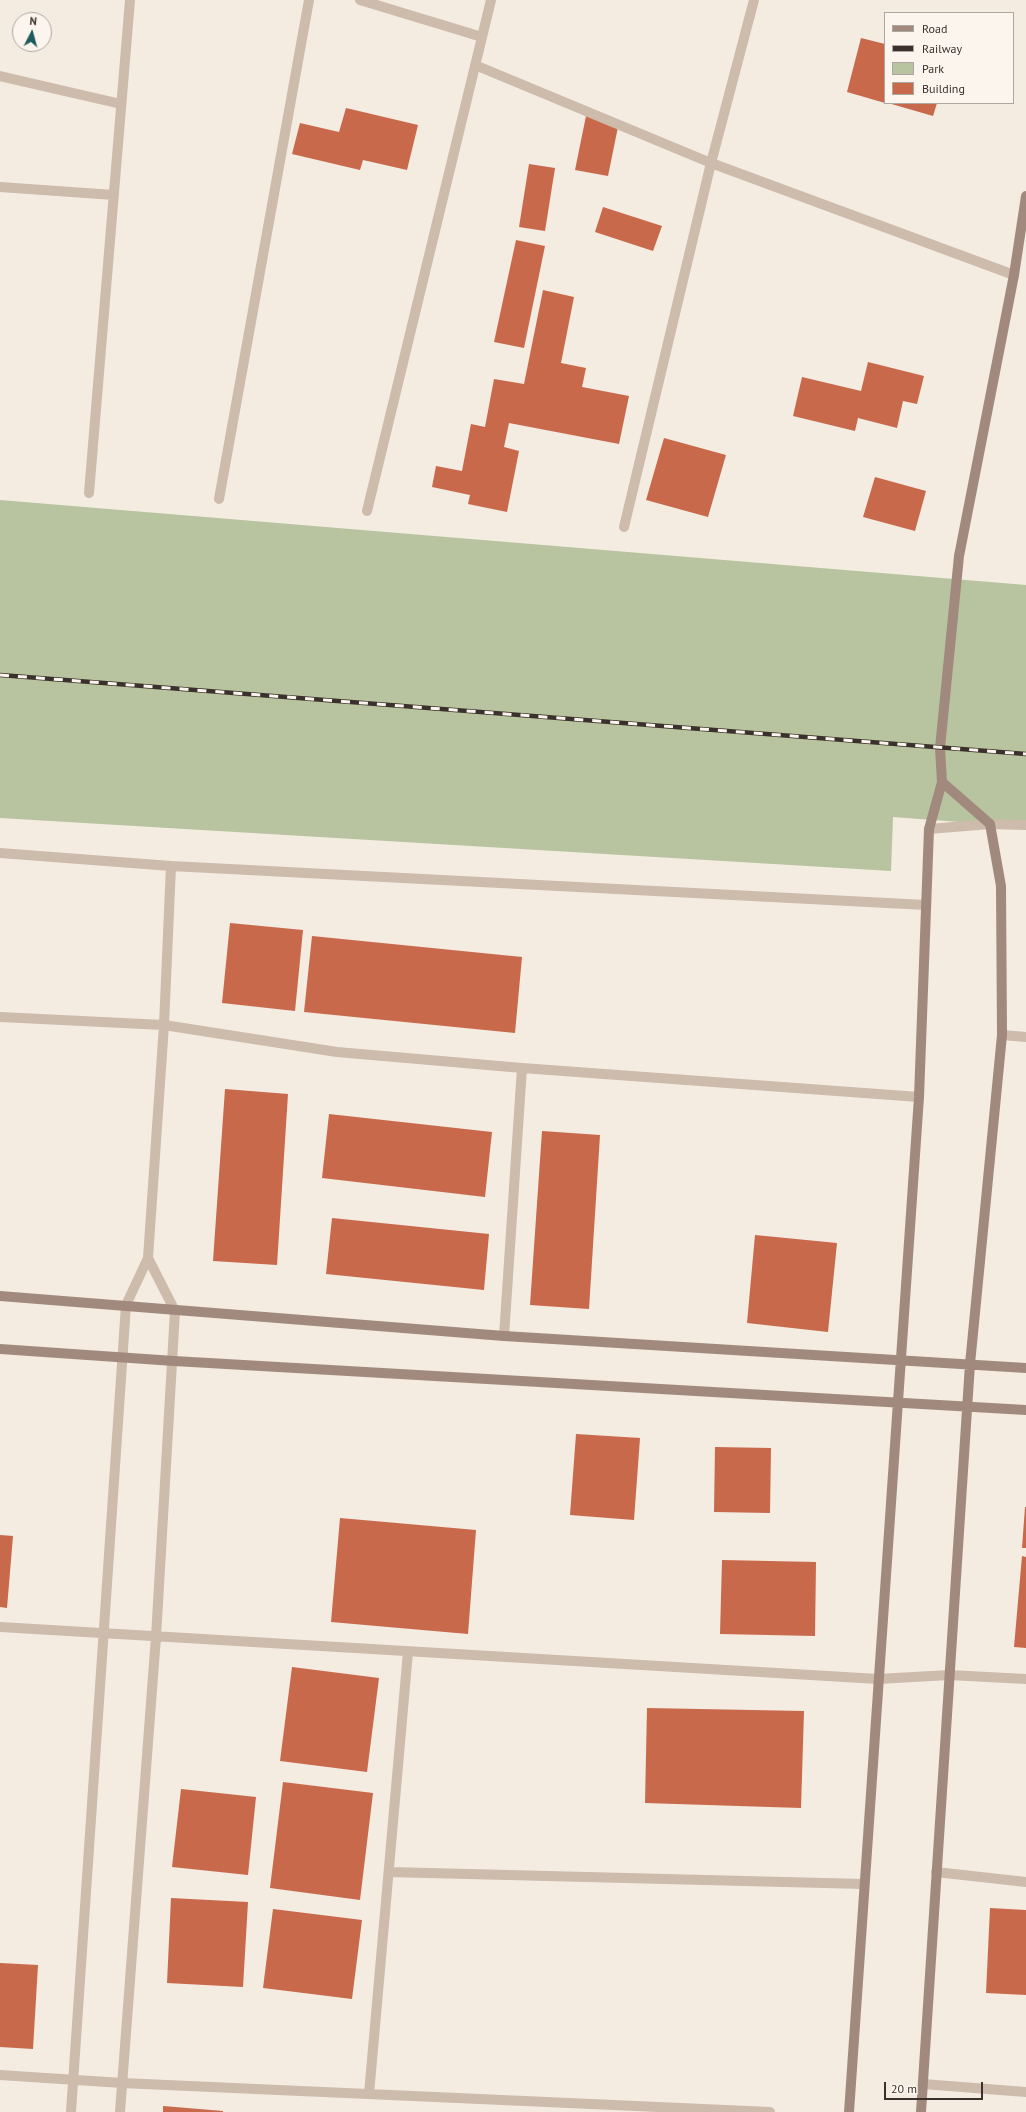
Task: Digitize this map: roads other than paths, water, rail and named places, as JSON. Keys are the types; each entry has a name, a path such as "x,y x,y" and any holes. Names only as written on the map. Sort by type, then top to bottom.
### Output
{"main road":[{"path":"849,2112 919,1096 928,829 942,782 940,748 959,556 1014,275 1026,196"},
{"path":"921,2112 970,1364 1002,1035 1001,886 990,824 942,782"},
{"path":"0,1296 504,1336 1026,1368"},
{"path":"0,1349 174,1361 1026,1410"}],"street":[{"path":"89,492 130,0"},
{"path":"220,498 309,0"},
{"path":"360,0 482,37"},
{"path":"367,511 491,0"},
{"path":"624,527 711,163 754,0"},
{"path":"475,65 711,163 1014,275"},
{"path":"0,76 122,104"},
{"path":"0,188 114,195"},
{"path":"928,829 990,824 1026,825"},
{"path":"0,853 171,866 926,905"},
{"path":"71,2112 105,1633 126,1306 148,1258 164,1026 171,866"},
{"path":"0,1017 164,1026 337,1052 522,1068 919,1096"},
{"path":"1002,1035 1026,1037"},
{"path":"504,1336 522,1068"},
{"path":"120,2112 156,1637 174,1361 175,1311 148,1258"},
{"path":"0,1627 878,1679 950,1675 1026,1679"},
{"path":"369,2094 408,1652"},
{"path":"388,1872 864,1884"},
{"path":"936,1872 1026,1882"},
{"path":"0,2075 122,2083 770,2112"},
{"path":"923,2084 1026,2092"}],"railway":[{"path":"0,675 1026,754"}]}
